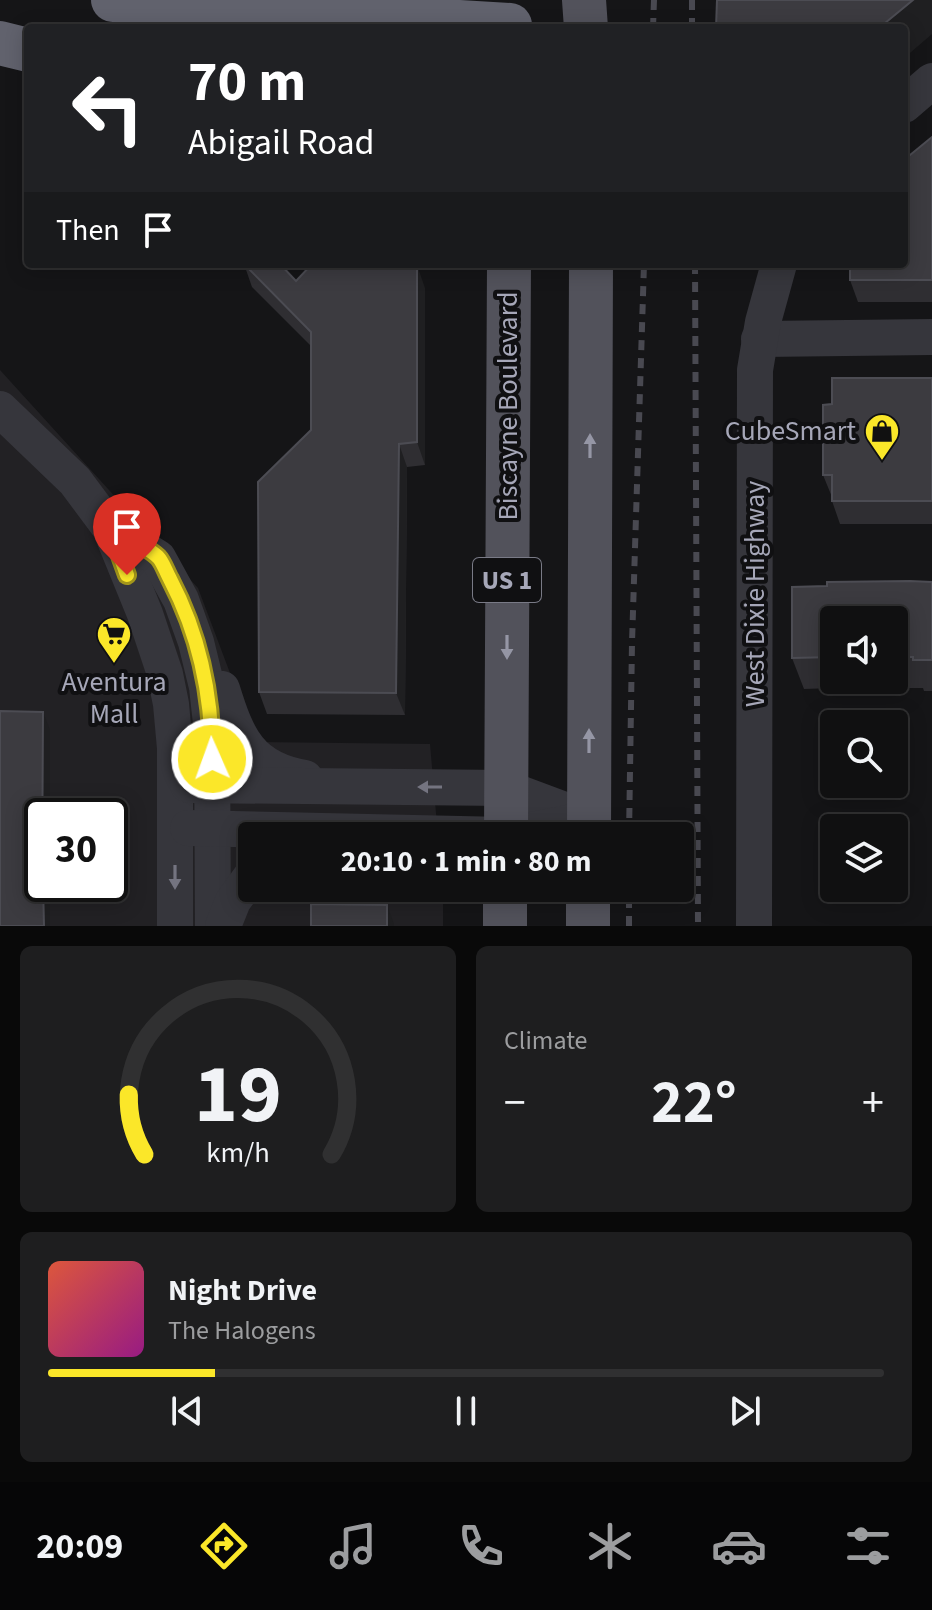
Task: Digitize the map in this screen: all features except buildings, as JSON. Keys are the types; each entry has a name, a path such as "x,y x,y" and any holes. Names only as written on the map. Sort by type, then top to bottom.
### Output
{"highway":[{"path":"113,0 228,13 516,20"},
{"path":"0,43 24,49"}],"main road":[{"path":"584,0 586,24"},
{"name":"Biscayne Boulevard","path":"506,822 509,268"},
{"path":"589,822 591,268"},
{"path":"505,902 505,926"},
{"path":"588,902 588,926"}],"street":[{"path":"908,102 932,81"},
{"name":"West Dixie Highway","path":"754,926 755,370 759,339 778,268"},
{"path":"759,339 932,337"},
{"path":"0,409 75,481 110,528 145,614 165,674 172,719 175,926"},
{"path":"110,528 158,558 181,600 199,654 207,687 212,732 213,926"},
{"path":"199,654 222,689 237,734 252,755 270,768 290,776 354,787"},
{"path":"175,785 506,788 578,822"},
{"path":"175,827 238,829"},
{"path":"223,926 238,894"}],"shaded area":[{"name":"Aventura Mall","path":"0,370 198,588 256,742 430,744 437,822 238,822 238,902 443,902 443,926 0,926"}],"railway":[{"path":"653,24 654,0"},
{"path":"692,0 692,24"},
{"path":"629,822 644,268"},
{"path":"695,268 698,926"},
{"path":"629,902 629,926"}],"place":[{"name":"CubeSmart","path":"882,462"},
{"name":"Aventura Mall","path":"114,665"}],"route":[{"path":"127,575 110,528 158,558 181,600 207,687 212,759"}]}
